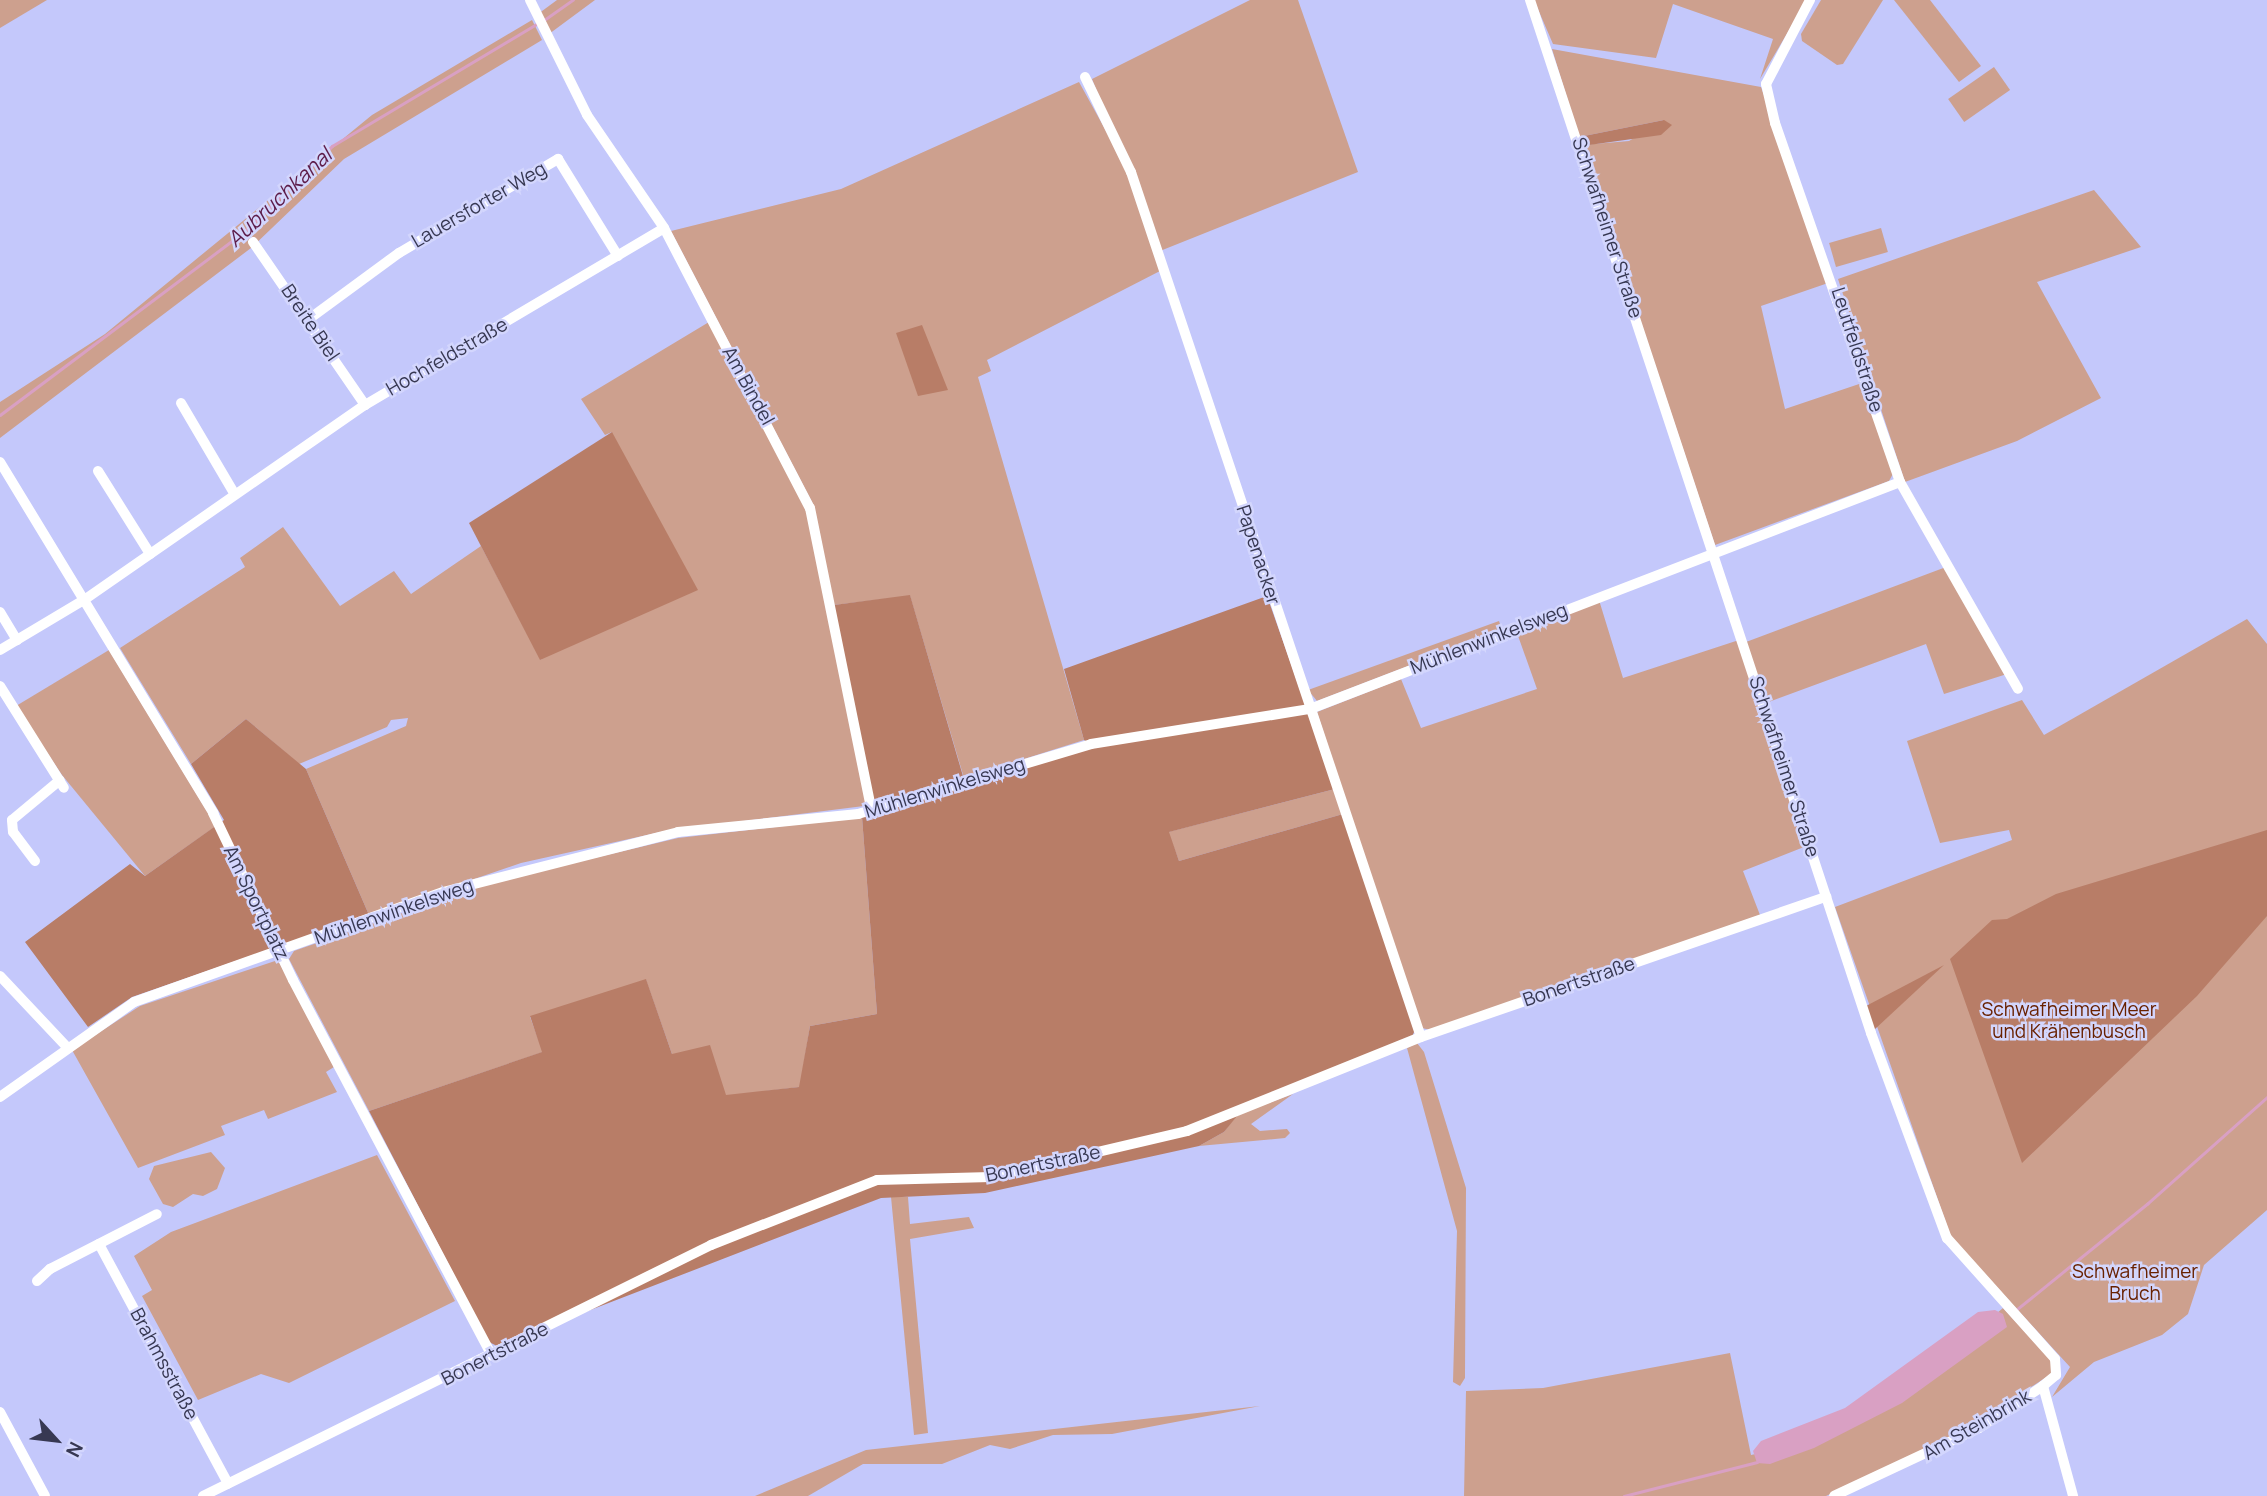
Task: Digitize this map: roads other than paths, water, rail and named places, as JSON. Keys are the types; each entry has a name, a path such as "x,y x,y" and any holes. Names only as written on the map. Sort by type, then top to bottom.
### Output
{"street":[{"name":"Am Bindel","path":"530,0 536,19 587,116 664,228 810,508 871,809"},
{"name":"Schwafheimer Straße","path":"1530,0 1826,897 1947,1238 2056,1359 2056,1375 2043,1387"},
{"name":"Leutfeldstraße","path":"1810,0 1766,84 1775,123 1900,482 2018,689"},
{"name":"Papenacker","path":"1084,77 1131,172 1421,1037"},
{"name":"Lauersforter Weg","path":"309,319 399,253 558,159 618,256"},
{"name":"Hochfeldstraße","path":"0,650 84,600 234,493 365,405 664,228"},
{"name":"Breite Biel","path":"253,242 309,319 365,405"},
{"path":"180,403 234,493"},
{"name":"Am Sportplatz","path":"0,462 213,813 280,952 492,1356"},
{"path":"98,471 150,554"},
{"name":"Mühlenwinkelsweg","path":"0,1097 66,1046 134,1002 443,892 614,845 678,832 858,814 1091,744 1310,709 1900,482"},
{"path":"0,612 16,640"},
{"path":"0,687 62,784 12,820 13,832 36,861"},
{"name":"Bonertstraße","path":"203,1496 492,1356 711,1245 877,1180 991,1177 1187,1131 1421,1037 1826,897"},
{"path":"0,976 66,1046"},
{"path":"37,1281 50,1269 157,1214"},
{"name":"Brahmsstraße","path":"99,1244 228,1484"},
{"path":"2043,1387 2073,1496"},
{"name":"Am Steinbrink","path":"1833,1496 1954,1443 2043,1387"},
{"path":"0,1412 45,1496"}],"waterway":[{"name":"Aubruchkanal","path":"544,20 573,0"},
{"name":"Aubruchkanal","path":"0,415 244,232 332,146 538,23"},
{"path":"2016,1310 2147,1204 2267,1097"},
{"path":"1624,1496 1757,1462"}],"park label":[{"name":"Schwafheimer Meer und Krähenbusch","path":"2069,1021"},
{"name":"Schwafheimer Bruch","path":"2135,1283"}]}
